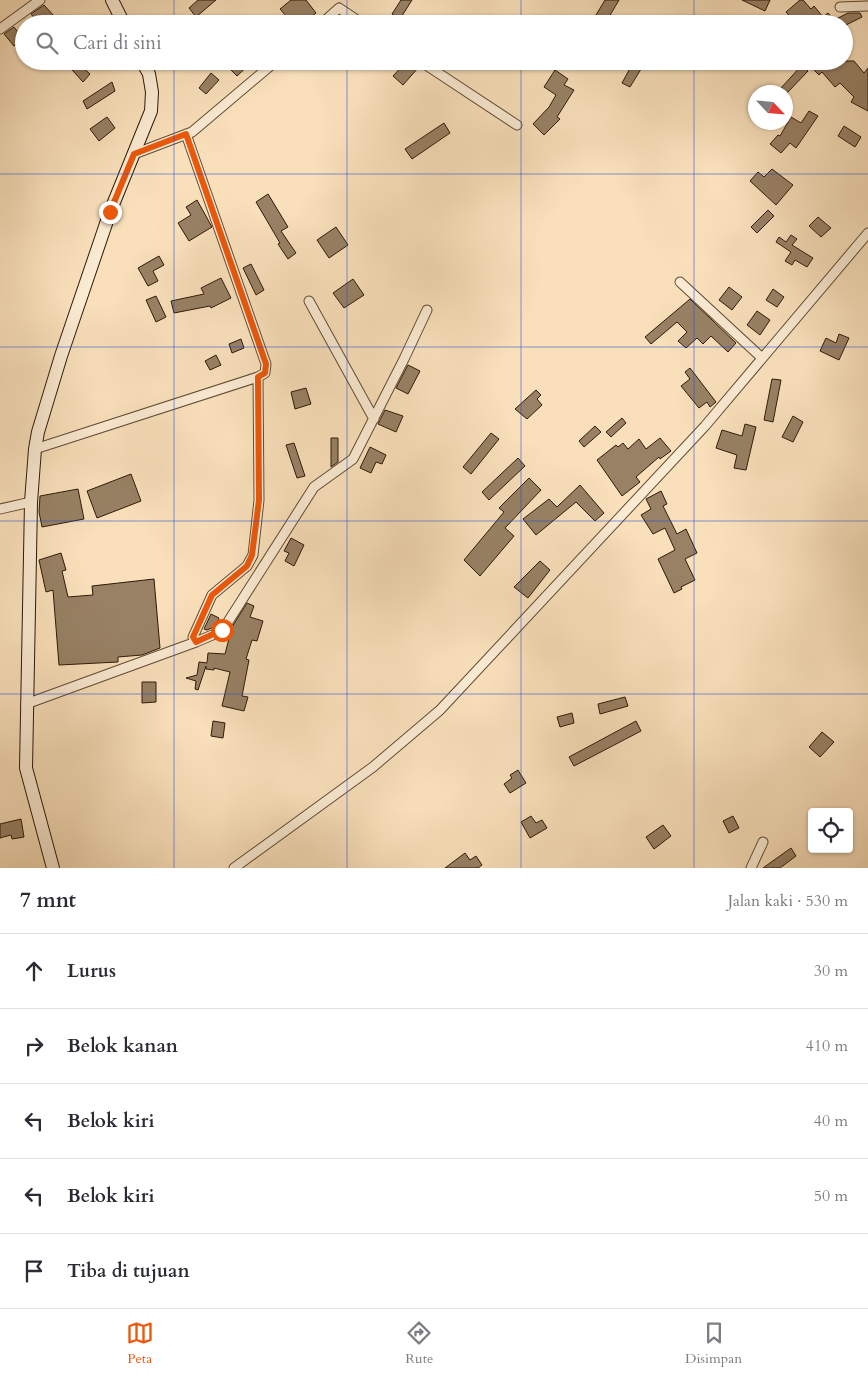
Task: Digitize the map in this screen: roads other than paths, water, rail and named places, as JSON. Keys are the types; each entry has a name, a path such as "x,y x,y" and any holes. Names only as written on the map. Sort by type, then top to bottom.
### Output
{"street":[{"path":"19,15 40,0"},
{"path":"112,0 120,15"},
{"path":"840,7 868,6"},
{"path":"332,15 340,8 350,15"},
{"path":"0,29 15,18"},
{"path":"53,868 28,780 26,704 31,502 35,448 38,432 67,338 110,212 151,111 152,92 147,70"},
{"path":"134,154 186,134 265,70"},
{"path":"434,70 517,125"},
{"path":"35,448 258,377 265,373 266,364 186,134"},
{"path":"234,868 373,768 440,710 698,434 868,233"},
{"path":"680,282 762,358"},
{"path":"309,301 374,419"},
{"path":"26,704 196,642 217,632 226,625 314,487 350,464 427,310"},
{"path":"196,642 193,637 212,595 247,566 252,555 259,500 258,377"},
{"path":"0,509 31,502"},
{"path":"751,868 763,842"}]}
